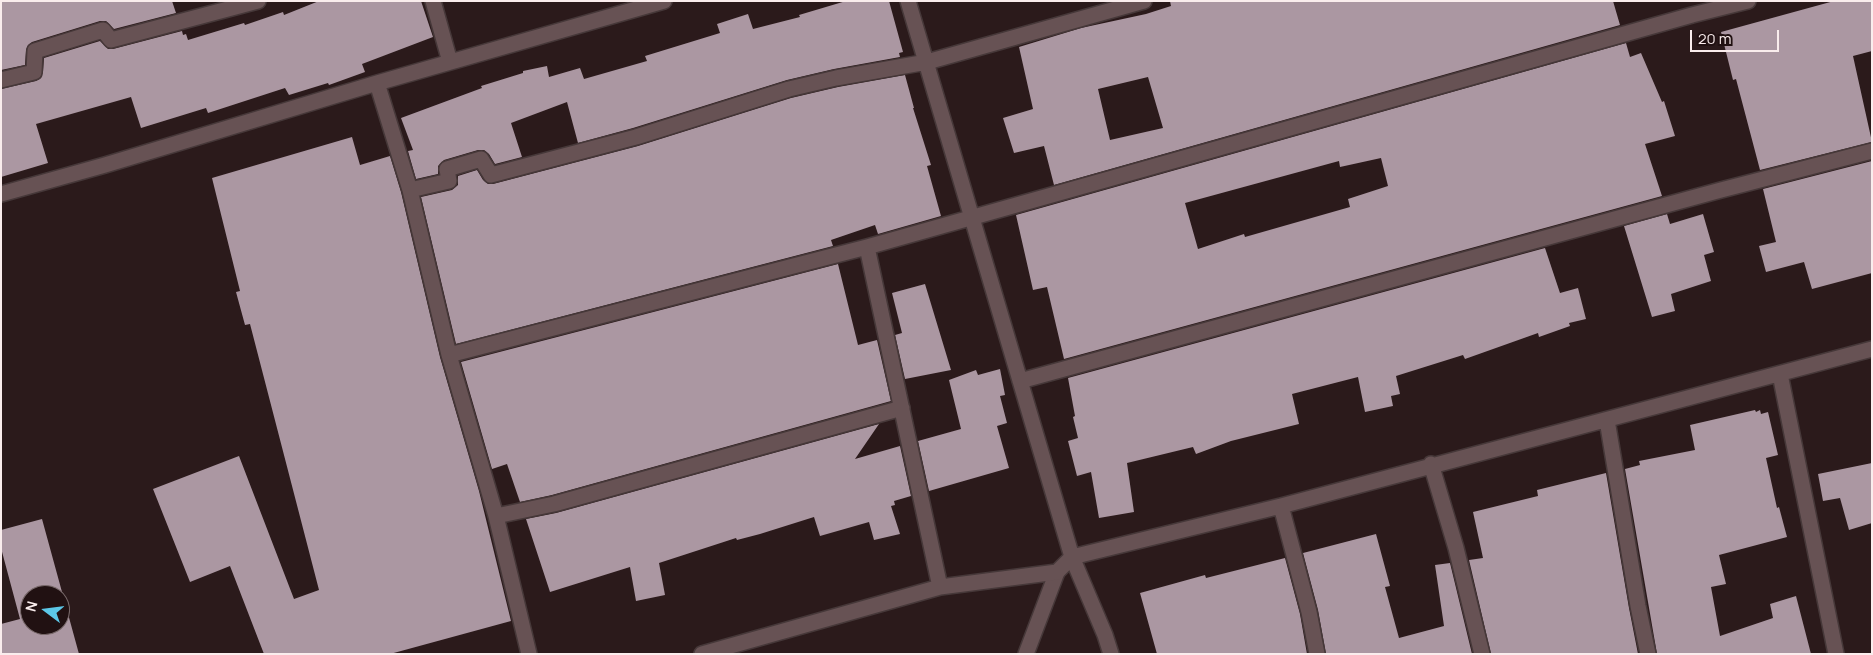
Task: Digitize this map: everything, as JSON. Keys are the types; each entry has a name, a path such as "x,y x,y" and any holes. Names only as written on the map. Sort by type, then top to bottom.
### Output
{"street":[{"path":"1,80 34,72 35,51 94,32 103,30 111,40 258,1"},
{"path":"433,1 450,62"},
{"path":"1,194 664,1"},
{"path":"908,1 1072,557 1105,635 1110,654"},
{"path":"410,190 449,181 447,169 480,159 491,175 636,137 789,89 836,78 926,62 1144,1"},
{"path":"449,355 867,247 1692,15 1748,1"},
{"path":"377,83 410,190 449,355 496,516 529,654"},
{"path":"1020,380 1720,190 1872,151"},
{"path":"867,247 940,587"},
{"path":"1026,654 1058,572 1072,557 1281,506 1431,464 1607,420 1872,349"},
{"path":"1780,374 1836,654"},
{"path":"496,516 554,504 902,408"},
{"path":"1607,420 1638,606 1648,654"},
{"path":"1431,464 1456,548 1482,654"},
{"path":"1281,506 1309,612 1317,654"},
{"path":"702,654 940,587 1058,572"}],"building":[{"path":"1,1 172,1 176,13 114,29 106,21 100,21 32,42 26,50 25,65 1,70"},
{"path":"319,1 421,1 433,37 362,64 365,72 329,85 328,83 289,95 285,88 208,113 206,108 141,128 131,97 36,124 48,163 1,177 1,89 36,81 41,78 44,58 100,41 108,49 113,49 182,31 183,35 186,34 188,40 244,23 245,25 283,12 284,15"},
{"path":"846,1 889,1 903,52 899,53 900,57 787,80 633,128 578,143 567,102 511,123 522,157 495,164 489,154 484,150 478,150 444,160 438,166 438,174 416,179 408,151 413,150 401,118 482,88 481,86 523,73 523,71 547,66 549,77 580,68 584,79 647,61 645,56 720,33 717,24 748,14 753,29 800,17 799,15"},
{"path":"1170,1 1613,1 1620,25 1054,185 1044,146 1014,153 1003,118 1033,109 1019,47 1081,28 1146,14 1171,6","holes":["1148,77 1163,128 1110,140 1098,89"]},
{"path":"1834,1 1872,1 1872,51 1853,56 1872,142 1760,170 1736,79 1733,80 1721,32"},
{"path":"1626,43 1630,57 1641,53 1662,102 1664,101 1675,136 1645,144 1662,196 1064,359 1047,287 1033,290 1016,215","holes":["1381,158 1388,186 1348,199 1350,207 1245,237 1244,234 1198,249 1185,203 1339,161 1340,167"]},
{"path":"905,75 931,165 927,166 941,216 878,234 875,225 831,240 833,246 456,344 421,197 452,190 458,185 458,176 477,170 483,180 488,184 493,184 638,146 791,98"},
{"path":"352,137 360,165 390,156 401,192 440,357 479,491 511,621 390,654 264,654 230,566 190,582 153,489 239,456 294,599 319,590 250,324 245,325 236,292 240,291 212,178"},
{"path":"1872,161 1872,273 1812,289 1804,262 1766,272 1759,246 1776,242 1763,189"},
{"path":"1667,214 1670,224 1703,214 1714,252 1704,255 1711,281 1671,294 1675,311 1652,317 1624,226"},
{"path":"1545,248 1560,293 1578,288 1586,319 1569,323 1570,326 1539,337 1538,333 1465,359 1463,355 1396,376 1400,394 1391,396 1393,406 1365,412 1358,377 1292,394 1299,424 1231,441 1196,454 1193,447 1127,463 1134,512 1099,518 1091,472 1077,476 1068,441 1078,438 1068,378"},
{"path":"838,264 858,345 877,340 891,401 552,495 520,502 507,464 492,469 461,362"},
{"path":"925,284 951,370 905,379 895,335 902,333 892,293"},
{"path":"1000,369 1005,395 1000,396 1007,423 997,426 1009,468 929,491 918,441 961,429 949,380 976,370 978,375"},
{"path":"1755,410 1756,412 1760,410 1761,414 1768,412 1778,455 1766,458 1777,508 1779,507 1787,537 1719,555 1726,584 1711,587 1720,636 1773,618 1770,604 1796,596 1811,654 1657,654 1625,469 1640,465 1639,461 1695,450 1690,425"},
{"path":"879,424 855,459 900,446 911,496 894,501 895,505 891,506 900,534 874,540 869,522 820,536 814,517 760,534 737,540 736,538 659,563 665,595 636,601 630,567 550,592 526,519 556,513"},
{"path":"1872,463 1872,523 1849,530 1840,498 1823,501 1818,474"},
{"path":"1606,473 1638,654 1491,654 1469,560 1483,558 1473,512 1538,496 1537,490"},
{"path":"42,519 60,585 20,585 20,619 1,548 1,530"},
{"path":"1376,534 1390,586 1385,587 1399,638 1444,626 1435,565 1450,563 1472,654 1326,654 1318,610 1303,553"},
{"path":"1285,558 1300,614 1307,654 1157,654 1140,593 1205,575 1206,578"},
{"path":"20,619 20,635 70,635 70,621 79,654 1,654 1,624"}]}
